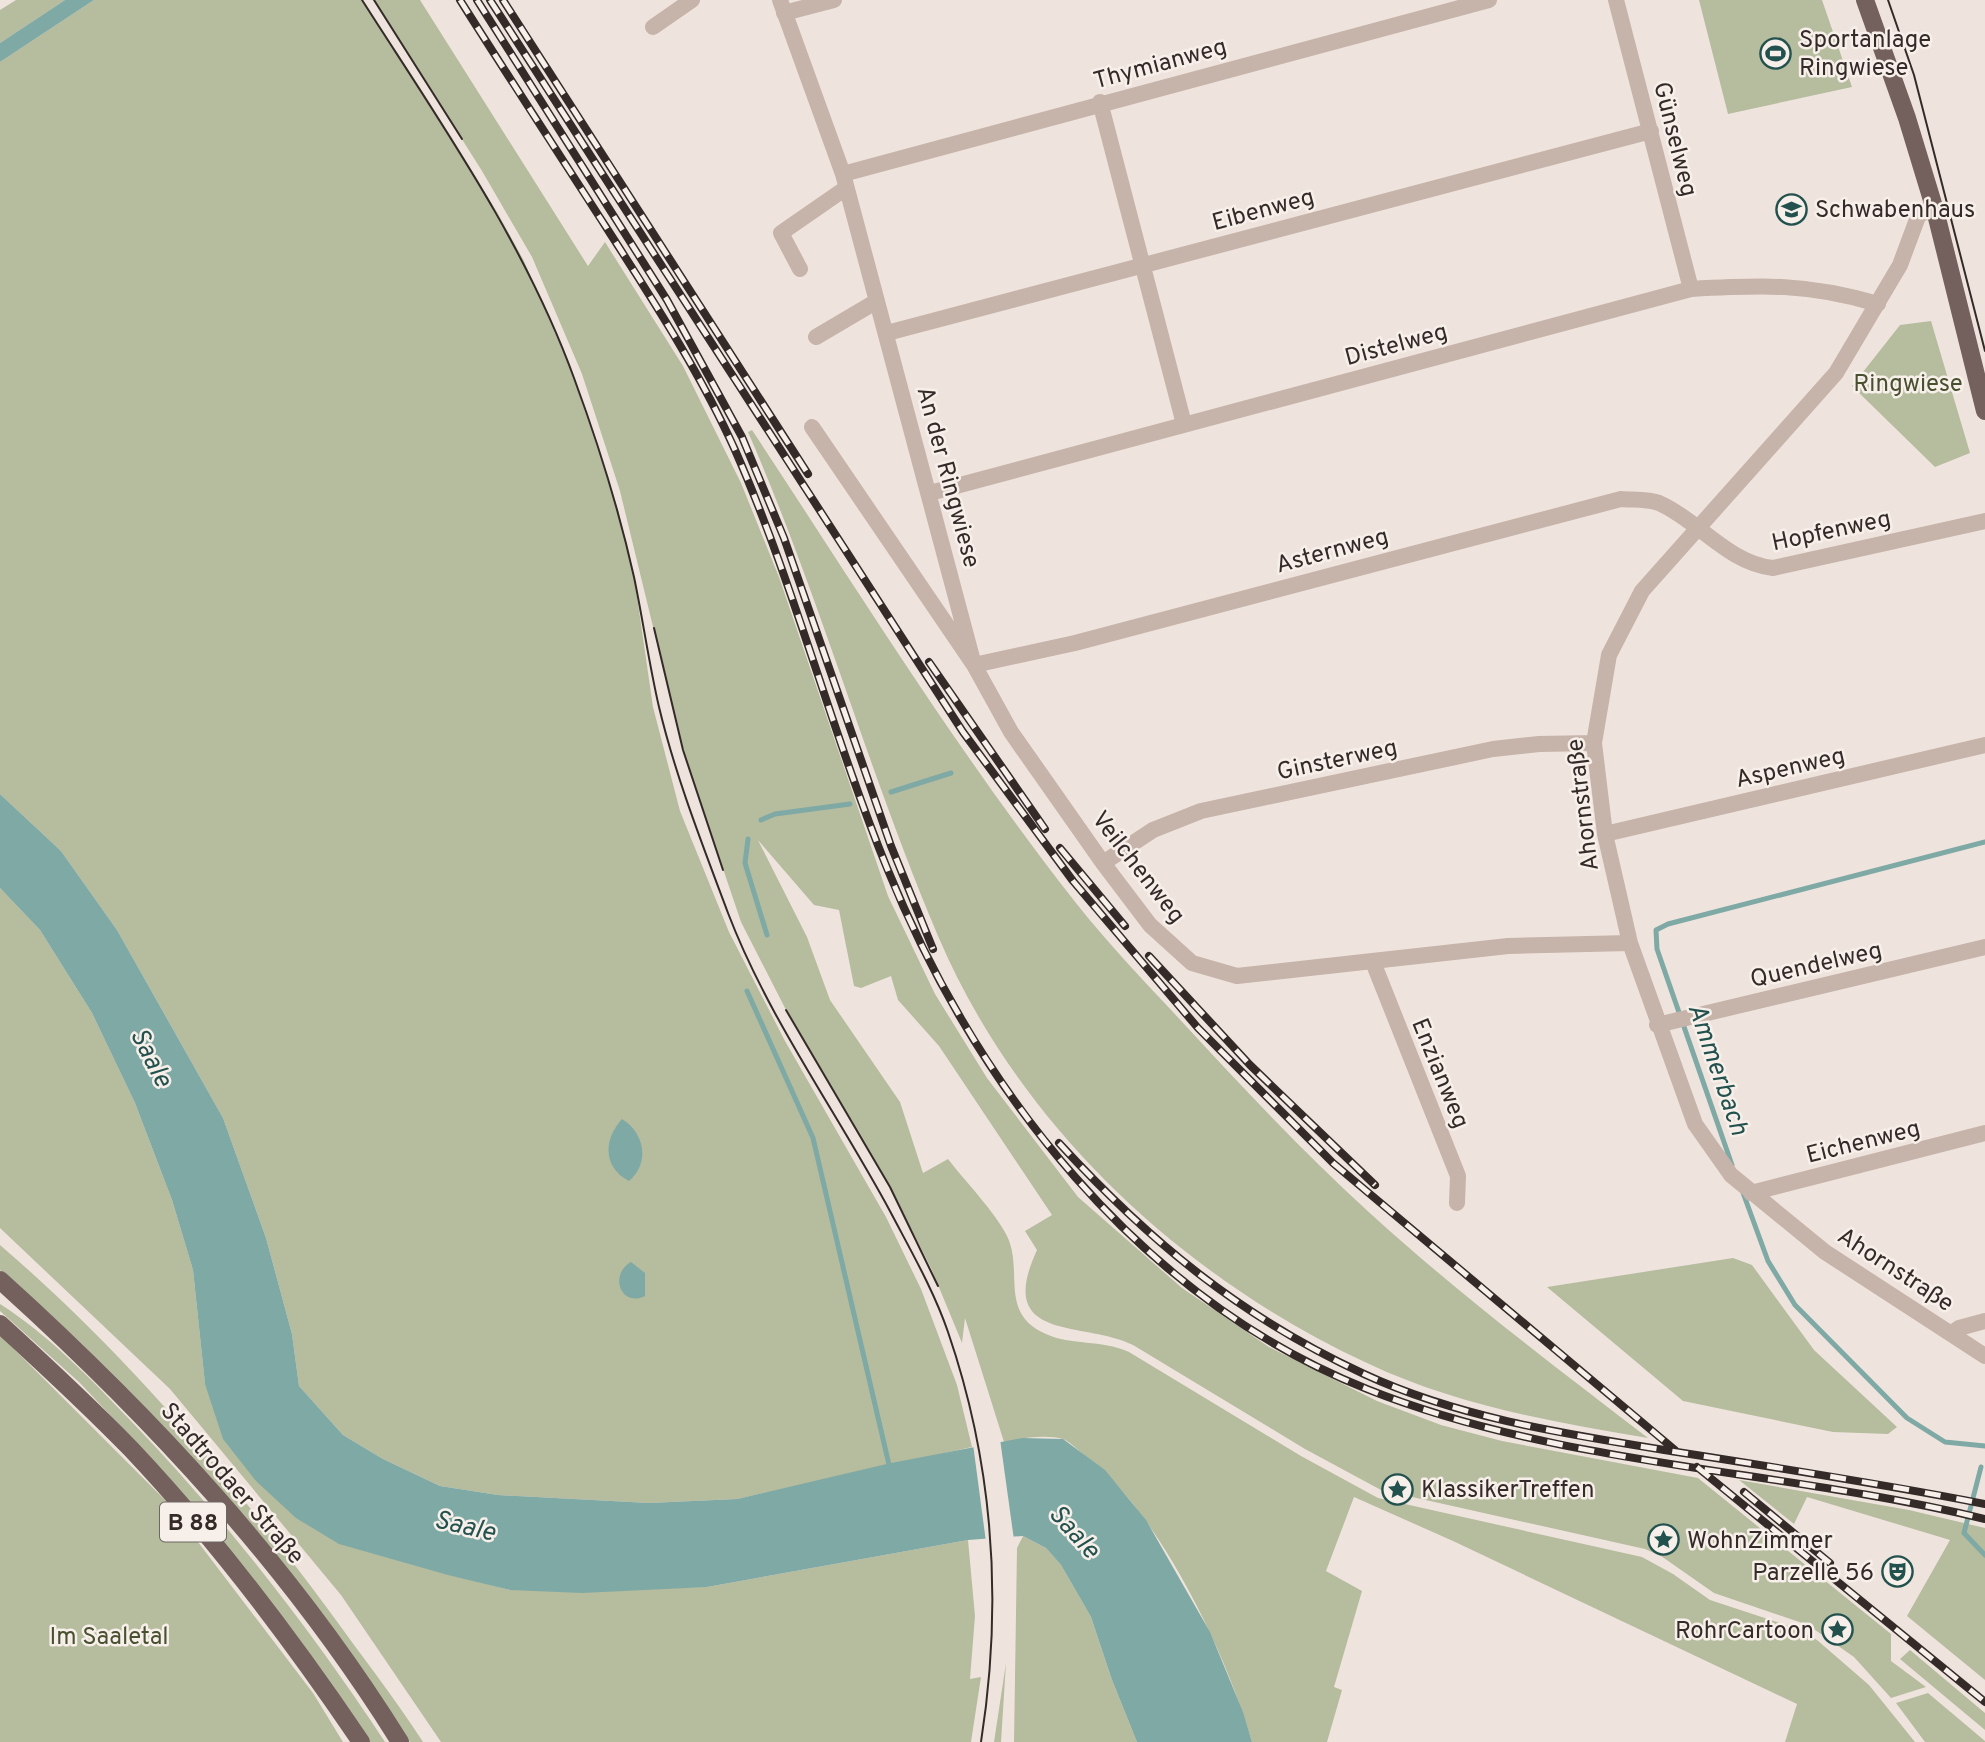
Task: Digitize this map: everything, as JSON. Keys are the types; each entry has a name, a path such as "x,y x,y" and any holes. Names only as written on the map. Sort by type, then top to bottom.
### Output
{"main road":[{"path":"1865,0 1907,118 1935,210 1985,411"},
{"name":"Stadtrodaer Straße","path":"0,1280 125,1397 218,1498 331,1641 400,1742"},
{"name":"B 88","path":"0,1324 69,1388 162,1485 280,1629 361,1742"}],"street":[{"path":"653,27 692,0"},
{"path":"782,6 834,0"},
{"name":"Thymianweg","path":"844,181 1100,103 1489,0"},
{"name":"Günselweg","path":"1616,0 1691,289"},
{"name":"An der Ringwiese","path":"782,6 844,181 930,493 974,665"},
{"path":"1100,103 1184,424"},
{"name":"Eibenweg","path":"887,333 1651,131"},
{"path":"800,269 781,233 844,181"},
{"name":"Ahornstraße","path":"1935,210 1919,214 1900,265 1836,373 1642,591 1609,655 1594,743 1605,834 1630,943 1672,1022 1695,1124 1731,1175 1825,1252 1985,1356"},
{"name":"Distelweg","path":"930,493 1691,289 1774,284 1814,289 1878,304"},
{"path":"816,337 877,301"},
{"name":"Veilchenweg","path":"812,427 974,665 1011,732 1103,863 1150,925 1192,963 1237,976 1508,946 1630,943"},
{"name":"Asternweg","path":"974,665 1075,643 1621,499 1658,502 1697,527"},
{"name":"Hopfenweg","path":"1697,527 1721,546 1753,563 1773,568 1981,524"},
{"name":"Ginsterweg","path":"1103,863 1153,830 1200,811 1493,749 1539,744 1594,743"},
{"name":"Aspenweg","path":"1605,834 1985,745"},
{"name":"Quendelweg","path":"1672,1022 1985,947"},
{"name":"Enzianweg","path":"1373,962 1458,1176 1457,1203"},
{"name":"Eichenweg","path":"1749,1190 1985,1133"},
{"path":"1952,1333 1959,1328 1985,1321"}],"green space":[{"path":"16,0 65,0 0,43 0,10"},
{"path":"94,0 362,0 497,212 524,261 573,375 618,510 634,576 653,707 680,811 729,932 785,1041 886,1217 921,1289 957,1385 972,1447 737,1499 649,1503 498,1495 440,1486 383,1459 343,1435 299,1386 292,1334 266,1238 223,1118 117,930 61,851 0,794 0,62"},
{"path":"374,0 420,0 588,266 605,242 683,366 741,483 779,577 888,896 935,994 987,1078 1078,1197 1182,1288 1269,1347 1377,1401 1441,1425 1502,1441 1698,1478 1891,1634 1891,1661 1926,1687 1891,1698 1854,1657 1808,1625 1714,1593 1661,1556 1645,1549 1381,1490 1305,1449 1133,1345 1050,1323 1035,1314 1027,1301 1027,1280 1037,1250 1025,1231 1052,1215 939,1046 898,1000 891,976 861,988 854,986 839,910 814,905 758,840 807,937 830,1000 900,1102 923,1173 948,1159 1002,1227 1012,1249 1015,1290 1022,1315 1031,1325 1056,1338 1107,1345 1129,1352 1301,1456 1378,1498 1642,1557 1673,1574 1710,1600 1795,1628 1817,1640 1869,1685 1915,1742 1785,1742 1797,1704 1354,1497 1326,1571 1362,1591 1334,1687 1342,1690 1327,1742 1252,1742 1226,1668 1207,1627 1163,1547 1138,1510 1111,1479 1066,1440 1041,1437 1004,1442 965,1318 962,1343 931,1268 890,1187 785,1008 741,922 683,750 620,491 582,374 532,257 482,171"},
{"name":"Sportanlage Ringwiese","path":"1699,0 1822,0 1852,87 1728,114"},
{"name":"Ringwiese","path":"1931,321 1970,453 1935,467 1852,386 1900,325"},
{"path":"752,430 909,670 990,788 1076,903 1115,950 1276,1122 1372,1215 1542,1357 1648,1438 1505,1410 1435,1390 1367,1363 1299,1328 1233,1287 1171,1240 1114,1188 1061,1132 1013,1071 972,1005 938,936 889,811 798,557 748,432"},
{"path":"0,888 40,930 92,1013 135,1103 172,1200 193,1270 205,1384 433,1570 510,1590 707,1587 968,1540 975,1616 970,1679 981,1677 971,1742 441,1742 341,1595 170,1389 0,1228"},
{"path":"0,1245 91,1329 176,1419 293,1562 423,1742 410,1742 297,1584 178,1442 92,1353 0,1270"},
{"path":"1733,1258 1752,1265 1814,1350 1897,1427 1888,1434 1833,1432 1683,1401 1547,1287"},
{"path":"0,1304 53,1344 85,1374 200,1496 296,1616 385,1742 369,1742 168,1477 80,1383 0,1311"},
{"name":"Im Saaletal","path":"0,1335 169,1504 313,1693 343,1742 0,1742"},
{"path":"1739,1480 1909,1510 1985,1528 1985,1680 1907,1616 1950,1540 1807,1497 1794,1524"},
{"path":"1023,1536 1046,1548 1061,1565 1091,1617 1137,1742 1014,1742 1017,1548"},
{"path":"1910,1650 1985,1713 1985,1730 1900,1659"},
{"path":"1006,1663 1001,1742 994,1742"},
{"path":"1928,1693 1985,1742 1925,1742 1896,1703"}],"water":[{"path":"65,0 94,0 0,62 0,43"},
{"name":"Saale","path":"0,794 61,851 117,930 223,1118 266,1238 292,1334 299,1386 343,1435 383,1459 440,1486 498,1495 649,1503 737,1499 891,1463 1022,1438 1063,1439 1105,1470 1146,1520 1210,1632 1243,1712 1252,1742 1137,1742 1091,1617 1061,1565 1046,1548 1023,1536 968,1540 707,1587 582,1593 510,1590 448,1575 339,1544 296,1518 256,1481 223,1439 205,1384 193,1270 172,1200 135,1103 92,1013 40,930 0,888"},
{"path":"622,1119 636,1132 642,1148 640,1166 629,1181 614,1169 609,1153 611,1136"},
{"path":"631,1262 645,1273 645,1296 629,1297 620,1288 620,1274"}],"pier":[{"path":"1000,1439 1014,1540 986,1542 973,1444"}],"waterway":[{"path":"891,792 951,773"},
{"path":"761,820 775,814 850,804"},
{"path":"748,839 745,863 767,935"},
{"name":"Ammerbach","path":"1732,1165 1657,949 1656,930 1668,924 1985,842"},
{"path":"747,991 813,1138 890,1469"},
{"name":"Ammerbach","path":"1742,1190 1768,1261 1795,1305 1907,1418 1945,1442 1985,1446"},
{"name":"Ammerbach","path":"1981,1467 1964,1533 1985,1555"}],"tram line":[{"path":"362,0 506,230 554,327 583,402 622,527 655,691 673,760 728,913 763,990 914,1257 948,1332 976,1433 990,1535 992,1638 981,1742"},
{"path":"374,0 462,139"},
{"path":"1888,0 1914,75 1985,351"},
{"path":"654,628 683,750 723,870"},
{"path":"786,1010 890,1187 938,1286"}],"railway":[{"path":"460,0 658,309 721,421 776,553 867,816 924,950 968,1030 1018,1106 1075,1177 1139,1242 1208,1300 1285,1350 1367,1389 1441,1415 1595,1451 1908,1502 1985,1519"},
{"path":"477,0 667,300 742,437 784,538 891,846 933,949"},
{"path":"490,0 963,732 1073,881 1198,1028 1333,1163 1675,1450"},
{"path":"503,0 808,474"},
{"path":"929,662 1045,829"},
{"path":"1060,848 1125,926"},
{"path":"1149,956 1250,1065 1375,1185"},
{"path":"1059,1143 1163,1245 1237,1302 1319,1352 1401,1390 1478,1414 1557,1432 1985,1504"},
{"path":"1697,1467 1985,1702"},
{"path":"1744,1492 1830,1563"}],"place":[{"name":"Sportanlage Ringwiese","path":"1776,53"},
{"name":"Schwabenhaus","path":"1792,209"},
{"name":"KlassikerTreffen","path":"1398,1489"},
{"name":"WohnZimmer","path":"1664,1540"},
{"name":"Parzelle 56","path":"1897,1572"},
{"name":"RohrCartoon","path":"1837,1630"}]}
